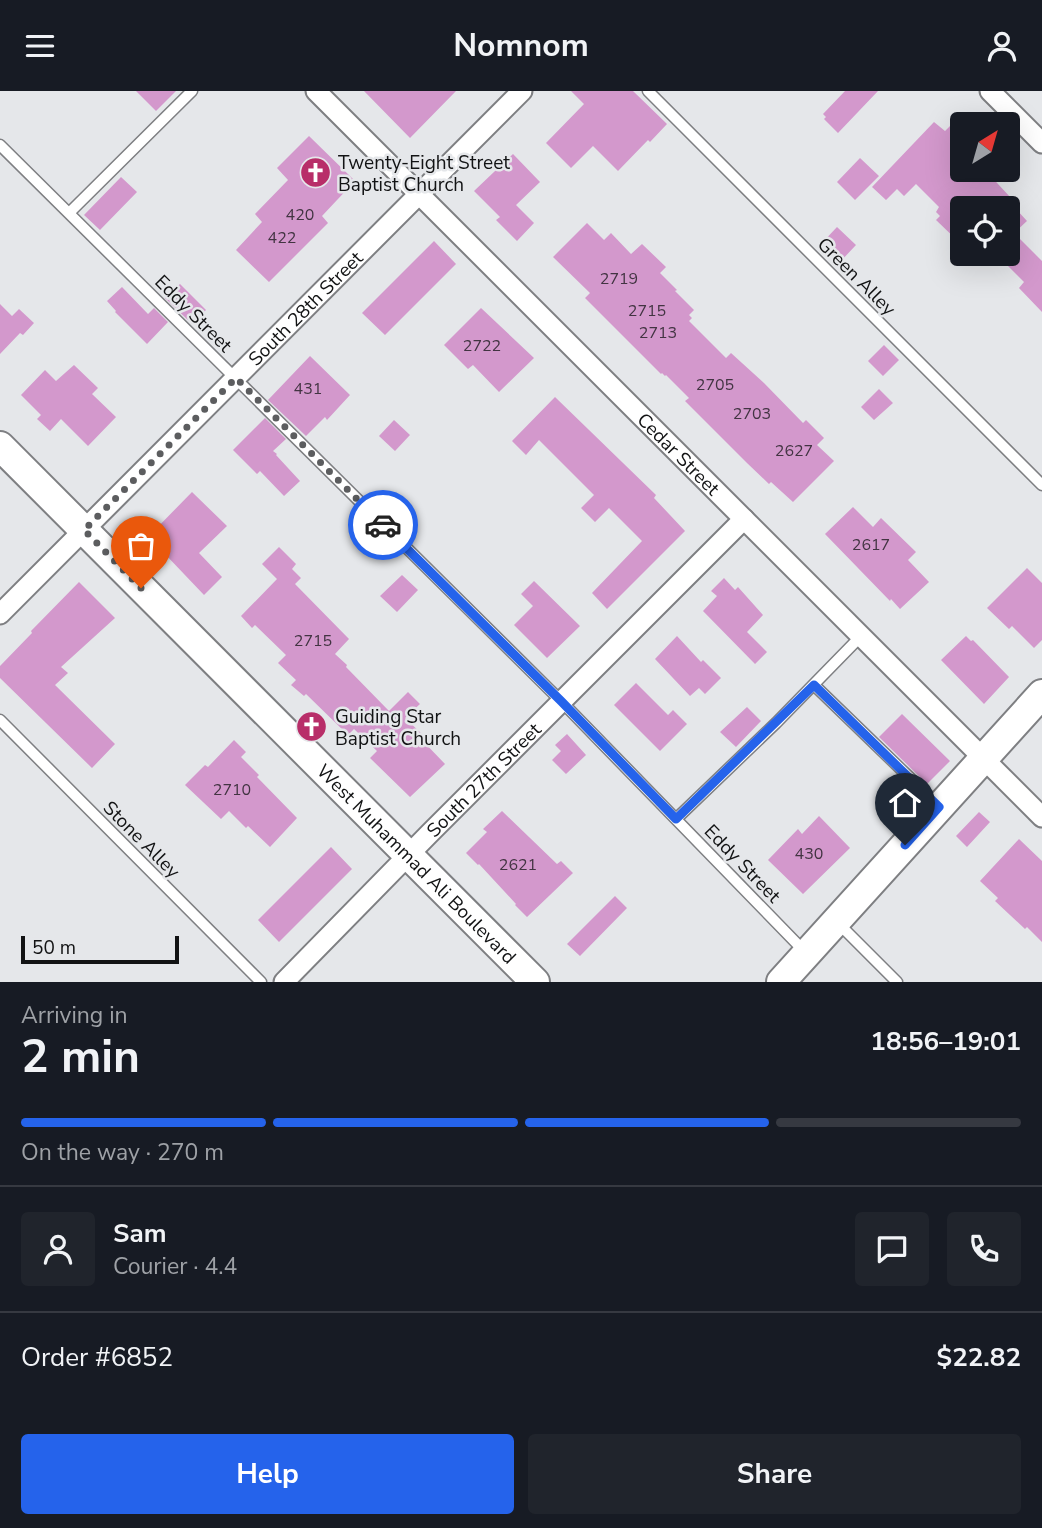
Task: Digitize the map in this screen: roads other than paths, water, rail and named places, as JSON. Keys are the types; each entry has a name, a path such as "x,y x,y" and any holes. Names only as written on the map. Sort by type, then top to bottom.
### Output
{"main road":[{"name":"West Muhammad Ali Boulevard","path":"0,446 536,982"},
{"path":"781,982 1042,694"}],"street":[{"name":"Cedar Street","path":"316,91 1042,817"},
{"name":"South 28th Street","path":"0,614 522,91"},
{"path":"990,91 1042,143"},
{"name":"South 27th Street","path":"284,982 744,519"}],"lane":[{"path":"69,213 192,91"},
{"name":"Green Alley","path":"648,91 1042,485"},
{"name":"Eddy Street","path":"0,145 561,701 806,954"},
{"path":"676,819 861,636"},
{"path":"814,685 939,807"},
{"name":"Stone Alley","path":"0,720 261,982"},
{"path":"836,921 897,982"}],"place":[{"name":"Twenty-Eight Street Baptist Church","path":"315,173"},
{"name":"Guiding Star Baptist Church","path":"312,727"}]}
